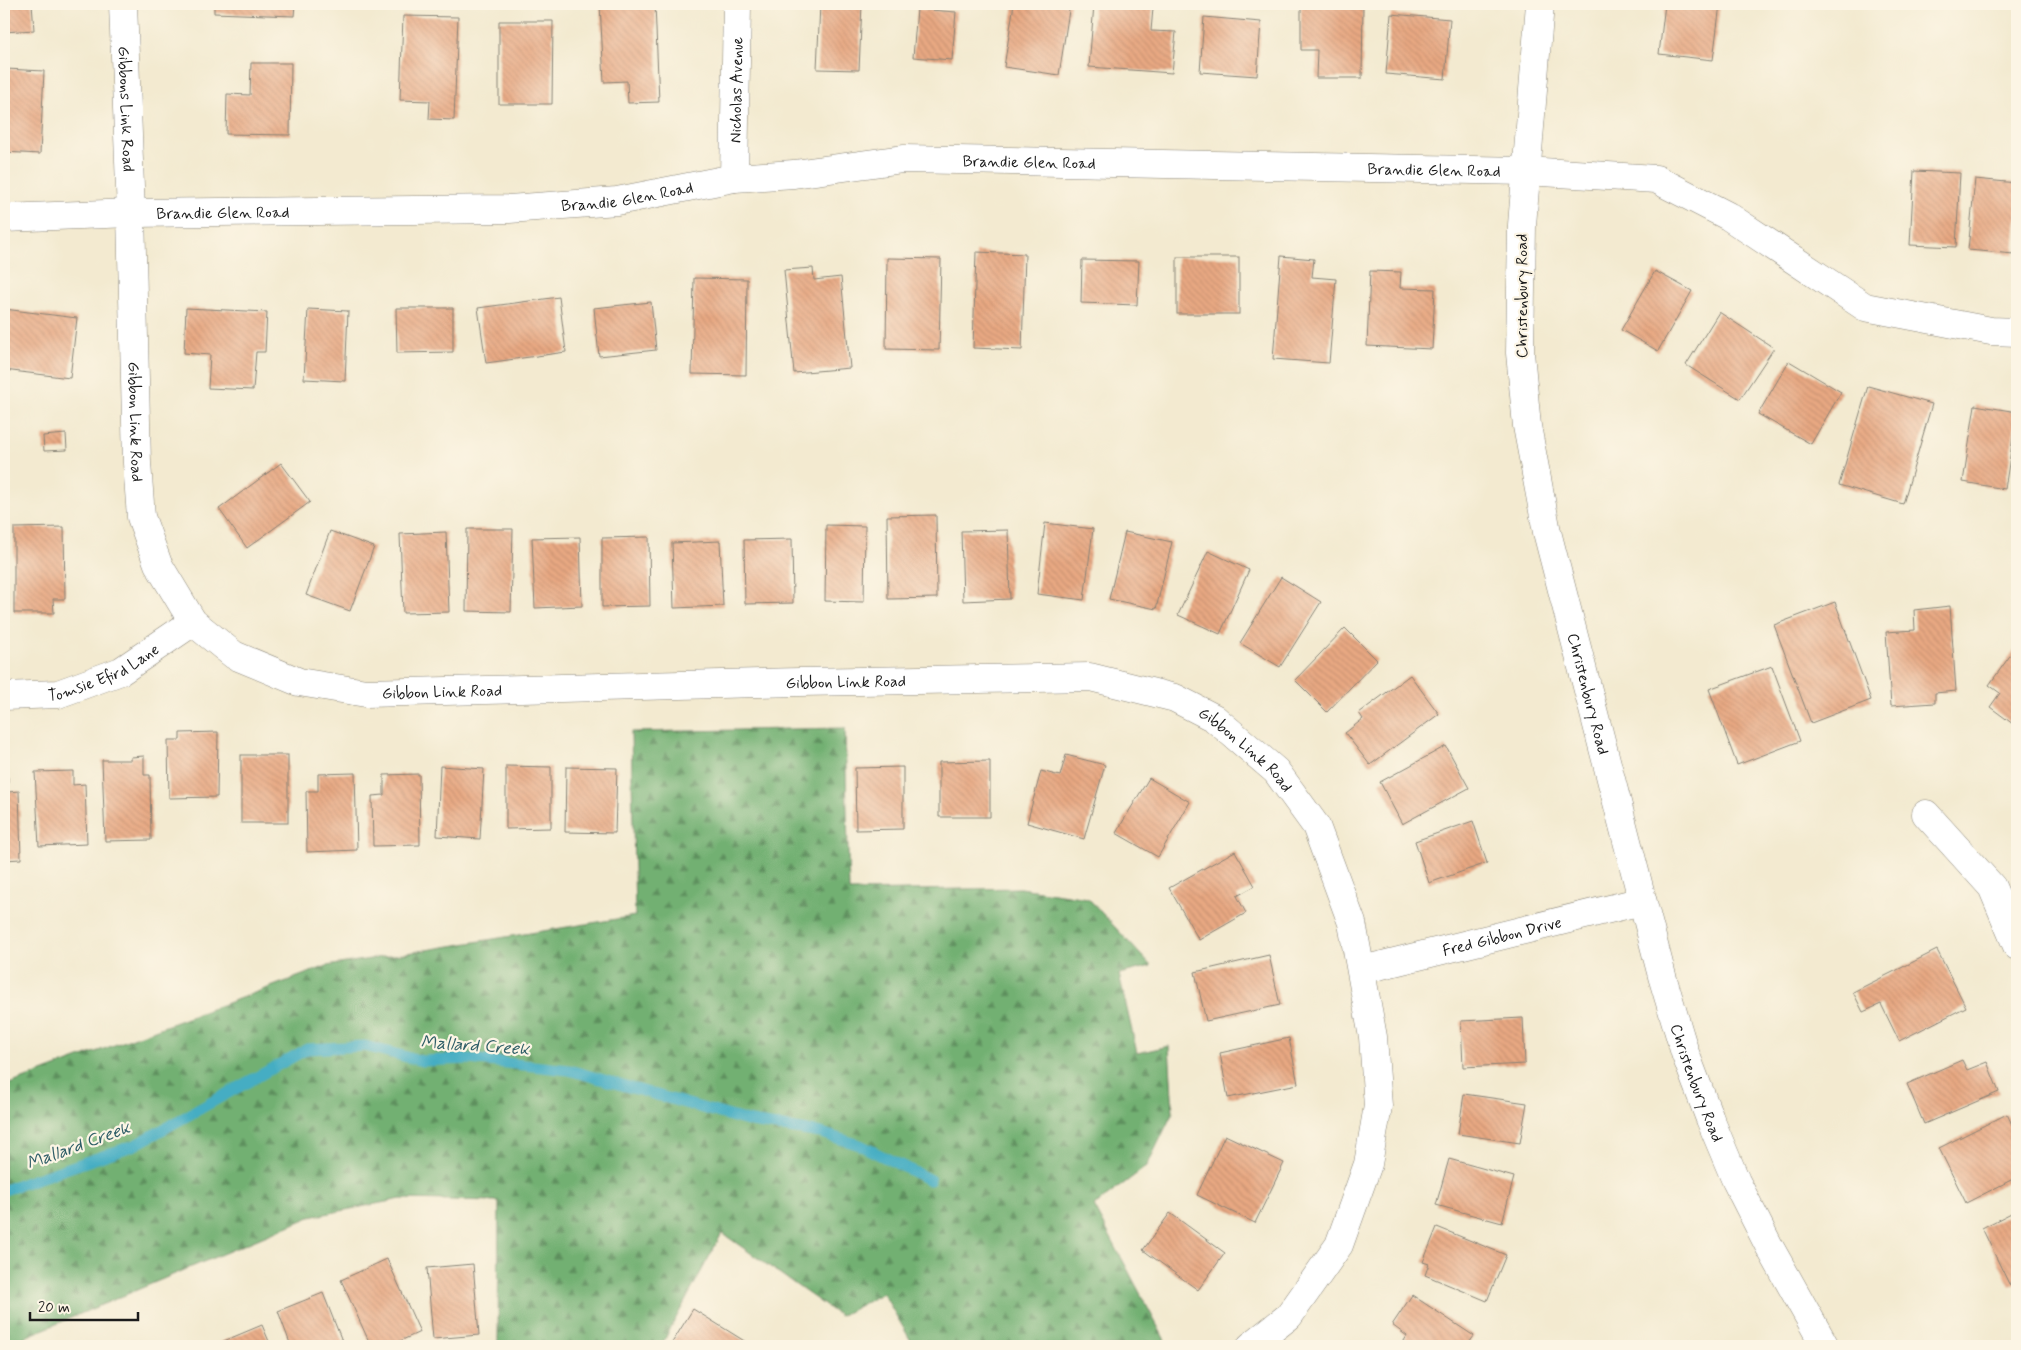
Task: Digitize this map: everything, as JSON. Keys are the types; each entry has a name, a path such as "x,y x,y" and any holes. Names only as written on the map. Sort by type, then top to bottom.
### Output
{"street":[{"name":"Gibbons Link Road","path":"123,4 131,213"},
{"name":"Nicholas Avenue","path":"734,178 736,4"},
{"name":"Christenbury Road","path":"1540,4 1522,226 1520,354 1527,426 1547,532 1642,901 1685,1053 1736,1181 1769,1246 1825,1346"},
{"name":"Brandie Glen Road","path":"4,218 131,213 509,209 616,201 734,178 794,174 903,159 1526,171 1656,179 1728,216 1865,308 1991,331 2017,332"},
{"name":"Gibbon Link Road","path":"131,213 137,463 141,517 158,564 193,622 234,655 299,682 366,694 1090,676 1175,698 1214,718 1276,771 1316,826 1350,915 1362,970 1373,1038 1378,1106 1368,1164 1340,1245 1289,1316 1251,1346"},
{"name":"Tomsie Efird Lane","path":"4,696 58,694 121,671 193,622"},
{"path":"1926,814 1992,887 2017,946"},
{"name":"Fred Gibbon Drive","path":"1362,970 1642,901"}],"green space":[{"path":"845,728 849,891 1020,888 1088,898 1151,966 1119,974 1137,1053 1169,1046 1173,1112 1147,1166 1094,1206 1168,1346 914,1346 883,1293 840,1316 722,1233 661,1346 498,1346 499,1201 401,1199 310,1217 4,1346 4,1086 327,966 635,916 631,732"}],"building":[{"path":"4,4 32,4 34,30 4,32"},
{"path":"214,4 295,4 294,16 214,13"},
{"path":"600,4 655,4 659,102 628,103 627,81 604,82"},
{"path":"820,4 862,4 859,70 817,69"},
{"path":"1014,4 1070,4 1059,75 1004,67"},
{"path":"1094,4 1153,8 1151,31 1176,32 1172,73 1089,67"},
{"path":"1301,4 1363,4 1362,78 1316,78 1317,50 1301,50"},
{"path":"1665,4 1720,4 1713,60 1659,54"},
{"path":"917,9 956,12 952,60 913,57"},
{"path":"1391,14 1450,19 1445,79 1386,74"},
{"path":"403,16 458,17 454,120 429,119 430,101 400,100"},
{"path":"1204,17 1261,22 1257,76 1200,72"},
{"path":"499,21 553,21 552,104 499,104"},
{"path":"251,63 291,63 290,135 226,134 227,94 250,95"},
{"path":"6,69 44,71 40,154 4,152"},
{"path":"1914,171 1960,173 1956,247 1910,245"},
{"path":"1975,179 2017,183 2014,254 1968,250"},
{"path":"976,252 1025,254 1022,350 973,348"},
{"path":"1281,256 1314,259 1312,277 1336,279 1329,363 1273,359"},
{"path":"1177,257 1239,257 1239,314 1177,314"},
{"path":"887,258 941,259 939,350 886,349"},
{"path":"1082,260 1139,261 1137,305 1081,303"},
{"path":"813,268 814,280 841,277 850,368 794,373 784,270"},
{"path":"1370,271 1401,272 1400,288 1435,289 1432,349 1367,346"},
{"path":"1655,271 1692,291 1658,351 1621,330"},
{"path":"694,278 747,279 746,375 692,374"},
{"path":"559,297 566,352 486,363 478,308"},
{"path":"651,302 656,350 599,356 594,308"},
{"path":"186,308 267,312 265,352 256,352 253,390 208,388 210,355 184,353"},
{"path":"396,308 453,308 453,352 397,353"},
{"path":"4,309 77,318 70,378 4,370"},
{"path":"308,309 348,311 345,381 304,379"},
{"path":"1719,312 1774,348 1740,399 1686,365"},
{"path":"1789,361 1841,392 1811,444 1758,414"},
{"path":"1868,386 1932,404 1903,504 1839,485"},
{"path":"1975,405 2017,412 2005,489 1963,482"},
{"path":"66,434 67,450 44,451 43,436"},
{"path":"281,463 310,502 247,548 219,509"},
{"path":"936,515 937,598 888,599 887,516"},
{"path":"1045,523 1093,529 1084,600 1037,594"},
{"path":"826,525 865,526 864,602 825,601"},
{"path":"64,527 65,599 53,599 54,613 14,613 14,528"},
{"path":"467,529 513,529 511,612 466,611"},
{"path":"1008,530 1010,599 963,601 961,531"},
{"path":"330,531 374,547 350,611 306,595"},
{"path":"446,532 449,612 403,613 400,534"},
{"path":"1125,532 1172,542 1156,609 1109,599"},
{"path":"580,537 582,606 535,608 532,538"},
{"path":"649,537 650,606 602,607 602,538"},
{"path":"792,539 793,603 745,604 744,540"},
{"path":"720,541 723,606 674,608 672,543"},
{"path":"1208,551 1249,570 1220,634 1178,615"},
{"path":"1281,577 1321,602 1280,667 1240,643"},
{"path":"1835,602 1871,700 1811,723 1774,625"},
{"path":"1950,606 1956,691 1935,693 1935,703 1891,706 1886,632 1915,630 1914,610"},
{"path":"1345,628 1377,660 1327,712 1295,680"},
{"path":"2017,646 2017,727 1990,707 2000,693 1989,685"},
{"path":"1772,666 1800,741 1737,765 1709,689"},
{"path":"1410,675 1439,714 1370,765 1345,733 1363,719 1359,713"},
{"path":"218,732 217,797 169,798 168,740 180,740 180,733"},
{"path":"1446,746 1469,788 1402,824 1380,782"},
{"path":"241,755 288,755 288,823 241,823"},
{"path":"1066,755 1105,765 1084,839 1027,823 1041,771 1060,776"},
{"path":"144,756 144,775 150,775 151,840 105,841 102,760 131,760 131,757"},
{"path":"990,761 990,817 939,817 939,762"},
{"path":"440,766 484,769 480,839 437,836"},
{"path":"506,766 551,767 551,828 506,829"},
{"path":"566,767 617,768 615,833 565,832"},
{"path":"903,767 903,829 856,830 855,768"},
{"path":"73,771 73,785 85,784 87,844 39,846 35,772"},
{"path":"355,773 357,850 307,852 306,791 318,791 318,774"},
{"path":"419,774 420,845 373,846 372,796 384,795 384,775"},
{"path":"4,777 8,777 8,792 19,791 21,859 4,860"},
{"path":"1149,778 1190,802 1158,857 1116,833"},
{"path":"1473,821 1487,863 1429,883 1415,841"},
{"path":"1235,851 1255,886 1237,896 1246,913 1199,940 1169,888"},
{"path":"1937,950 1966,1007 1899,1041 1881,1004 1863,1012 1853,992"},
{"path":"1269,955 1280,1005 1206,1021 1195,972"},
{"path":"1523,1018 1525,1064 1463,1067 1461,1021"},
{"path":"1289,1038 1298,1084 1228,1098 1220,1053"},
{"path":"1962,1060 1967,1070 1987,1062 1999,1092 1924,1124 1907,1084"},
{"path":"1464,1094 1527,1103 1520,1143 1458,1134"},
{"path":"2007,1114 2017,1135 2017,1177 1966,1203 1939,1148"},
{"path":"1225,1135 1284,1163 1255,1223 1197,1195"},
{"path":"1449,1159 1514,1177 1502,1223 1436,1205"},
{"path":"2017,1210 2017,1282 2010,1286 1982,1228"},
{"path":"1170,1213 1225,1253 1198,1290 1143,1250"},
{"path":"1437,1227 1506,1255 1487,1301 1425,1275 1429,1264 1423,1262"},
{"path":"387,1259 420,1332 389,1346 371,1346 341,1280"},
{"path":"473,1264 479,1335 433,1339 427,1268"},
{"path":"323,1293 344,1346 291,1346 278,1311"},
{"path":"1412,1295 1474,1336 1467,1346 1406,1346 1402,1344 1407,1336 1392,1325"},
{"path":"693,1309 746,1342 743,1346 670,1346"},
{"path":"262,1325 271,1346 221,1346 219,1343"}],"waterway":[{"name":"Mallard Creek","path":"4,1190 135,1145 307,1049 365,1046 422,1061 469,1059 569,1070 751,1122 821,1133 860,1145 930,1180"}]}
